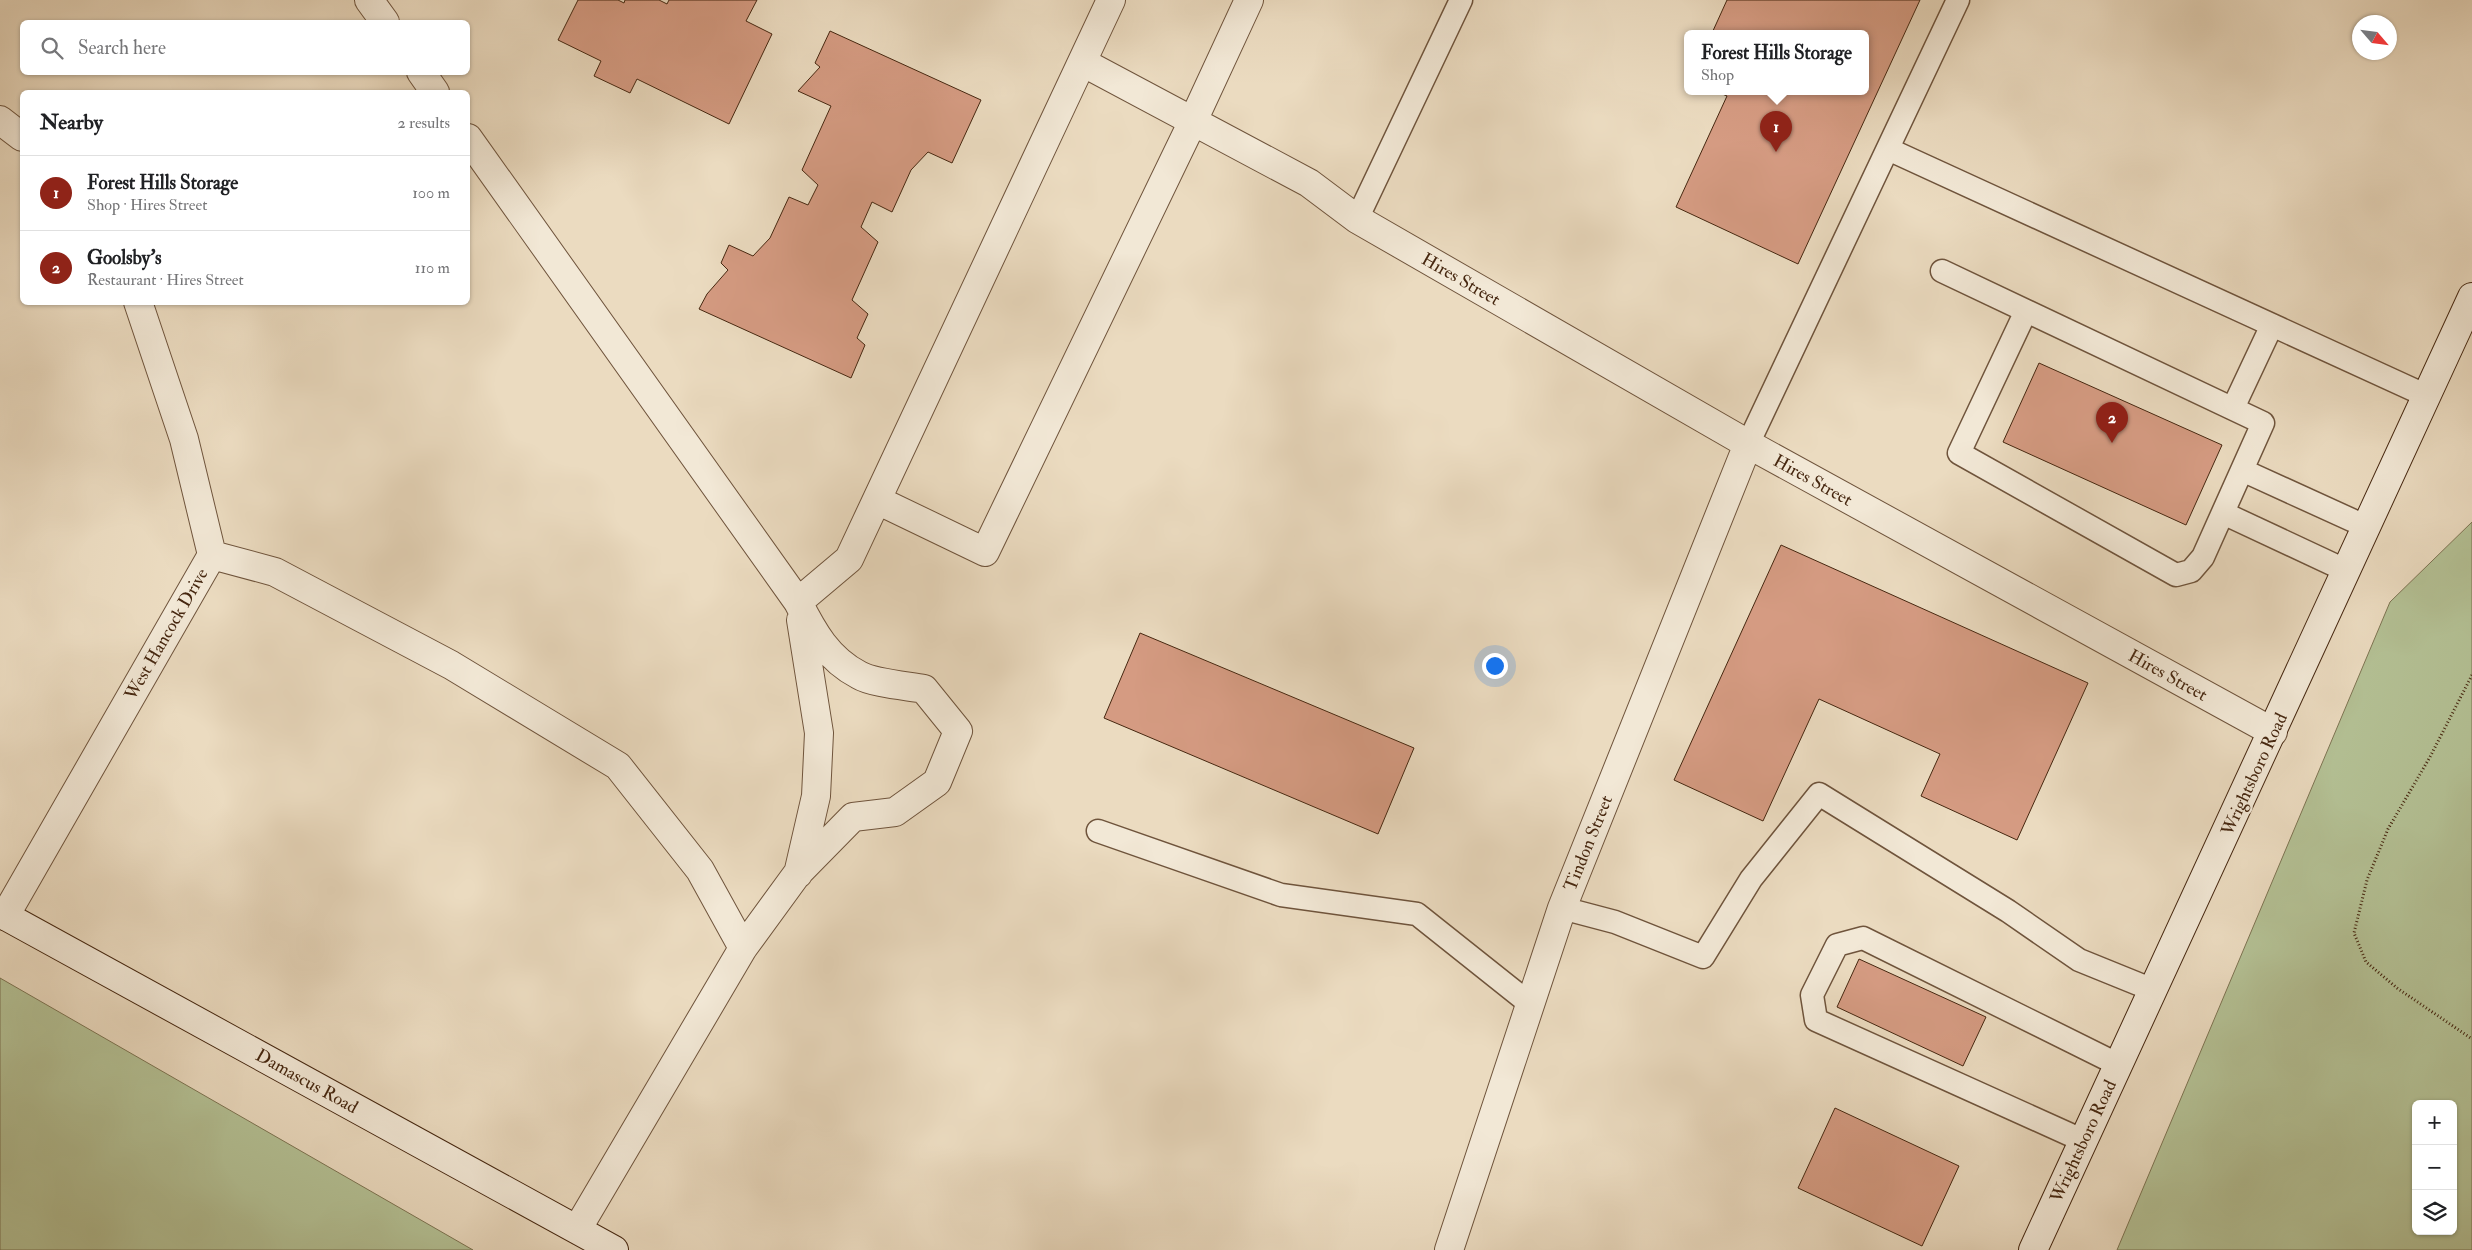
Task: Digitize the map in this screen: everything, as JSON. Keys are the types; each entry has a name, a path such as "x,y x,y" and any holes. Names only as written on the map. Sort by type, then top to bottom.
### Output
{"street":[{"path":"369,0 384,20"},
{"path":"798,602 849,559 1111,0"},
{"path":"877,500 985,552 1193,121 1249,0"},
{"name":"Hires Street","path":"1082,62 1309,183 1357,219 1748,444 2273,732"},
{"path":"423,75 434,90"},
{"path":"0,120 20,135"},
{"path":"470,141 798,602 818,640 836,659 860,676 924,689 958,731 937,782 895,812 853,816 798,874 743,948 578,1228"},
{"name":"Wrightsboro Road","path":"2033,1250 2472,297"},
{"name":"West Hancock Drive","path":"2,915 212,555 184,439 139,305"},
{"name":"Tindon Street","path":"1449,1250 1562,908 1748,444"},
{"path":"212,555 275,572 451,665 618,766 700,870 743,948"},
{"path":"798,602 819,733 816,796 798,874"},
{"name":"Damascus Road","path":"2,915 578,1228 614,1250"}],"lane":[{"path":"1357,219 1461,0"},
{"path":"1748,444 1958,0"},
{"path":"1888,150 2427,396"},
{"path":"1942,271 2263,423 2202,557 2191,571 2176,575 1959,454 2026,311"},
{"path":"2233,408 2272,325"},
{"path":"2242,470 2367,527"},
{"path":"2223,513 2347,571"},
{"path":"1562,908 1615,922 1703,957 1751,880 1819,794 2008,910 2079,960 2153,990"},
{"path":"1098,831 1281,895 1417,914 1530,1004"},
{"path":"2084,1141 1816,1020 1812,995 1837,945 1863,938 2119,1065"}],"path":[{"path":"2472,675 2430,757 2388,829 2367,880 2354,932 2366,962 2397,988 2472,1039"}],"green space":[{"path":"2472,522 2472,1250 2117,1250 2390,602"},
{"path":"0,978 473,1250 0,1250"}],"building":[{"path":"578,0 618,0 624,3 625,0 659,0 667,4 669,0 757,0 746,21 772,34 729,124 637,79 630,93 594,76 601,61 558,40"},
{"path":"1727,0 1920,0 1798,264 1676,207 1727,96 1725,95 1869,95 1869,30 1713,30"},
{"path":"830,31 981,100 952,163 928,152 911,170 892,212 872,202 861,227 878,242 852,300 868,314 857,338 865,345 851,378 699,309 707,294 728,270 721,263 729,245 753,256 770,238 789,197 808,205 818,185 802,170 831,106 798,91 820,67 815,63"},
{"path":"2039,363 2222,445 2186,525 2003,442"},
{"path":"1781,545 2088,683 2017,840 1921,796 1940,754 1819,699 1763,821 1674,780"},
{"path":"1140,633 1414,748 1378,834 1104,718"},
{"path":"1859,959 1986,1017 1963,1066 1837,1007"},
{"path":"1835,1108 1959,1166 1922,1246 1798,1188"}],"place":[{"name":"Forest Hills Storage","path":"1776,152"},
{"name":"Goolsby's","path":"2112,443"}]}
